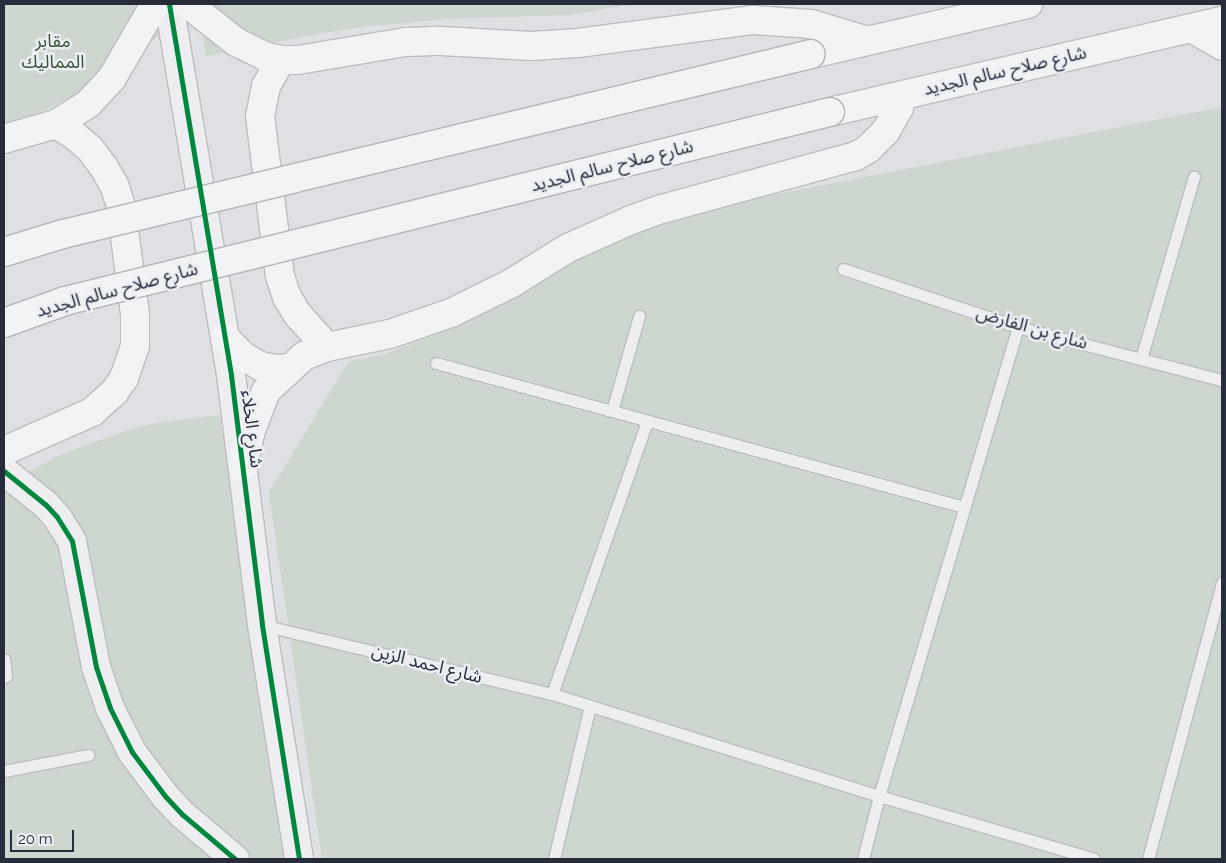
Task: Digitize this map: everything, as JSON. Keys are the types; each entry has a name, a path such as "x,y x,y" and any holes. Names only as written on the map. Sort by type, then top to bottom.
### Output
{"highway":[{"path":"4,139 56,124 74,114 101,92 121,64 155,4"},
{"path":"188,4 236,42 265,56 281,60 298,60 405,42 450,41 531,46 578,44 753,20 810,24 868,41"},
{"path":"4,252 72,232 811,54 1028,4"},
{"name":"شارع صلاح سالم الجديد","path":"4,323 65,301 830,112 1222,20"},
{"path":"1191,28 1222,46"},
{"path":"281,60 266,86 260,116 280,276 287,297 298,316 327,348"},
{"path":"243,467 250,433 266,391 304,356 327,348 390,334 451,313 510,284 568,248 631,220 662,209 856,156 868,149 886,131 899,108 902,95"},
{"path":"4,451 92,412 114,391 124,378 135,346 135,314 120,206 114,185 104,166 90,149 74,135 56,124"},
{"path":"225,338 243,356 260,366 276,369 290,368"}],"street":[{"name":"شارع الخلاء","path":"169,4 225,338 262,625 299,859"},
{"path":"4,471 52,511 72,541 96,667 110,708 132,752 177,809 235,859"}],"lane":[{"path":"1141,359 1194,177"},
{"name":"شارع بن الفارض","path":"843,268 1018,327 1222,380"},
{"path":"612,411 638,316"},
{"path":"863,859 879,796 1018,327"},
{"path":"436,363 964,507"},
{"path":"552,694 646,421"},
{"path":"1148,859 1222,583"},
{"name":"شارع احمد الزين","path":"262,625 552,694 879,796 1094,859"},
{"path":"4,659 6,676 4,676"},
{"path":"554,859 590,706"},
{"path":"4,771 88,755"}],"green space":[{"name":"مقابر المماليك","path":"4,4 160,4 164,31 142,50 94,84 46,110 4,126"},
{"path":"199,4 633,4 567,15 447,19 373,26 317,34 206,56"},
{"path":"1222,107 1222,859 322,859 269,492 349,361 383,355 465,323 528,291 582,255 633,228 732,203"},
{"path":"220,415 285,859 4,859 4,479 28,472 60,455 125,431 156,423"}],"cycle path":[{"path":"169,4 231,375 262,625 299,859"},
{"path":"4,471 46,505 57,517 72,541 96,667 110,708 132,752 165,796 183,815 235,859"}]}
